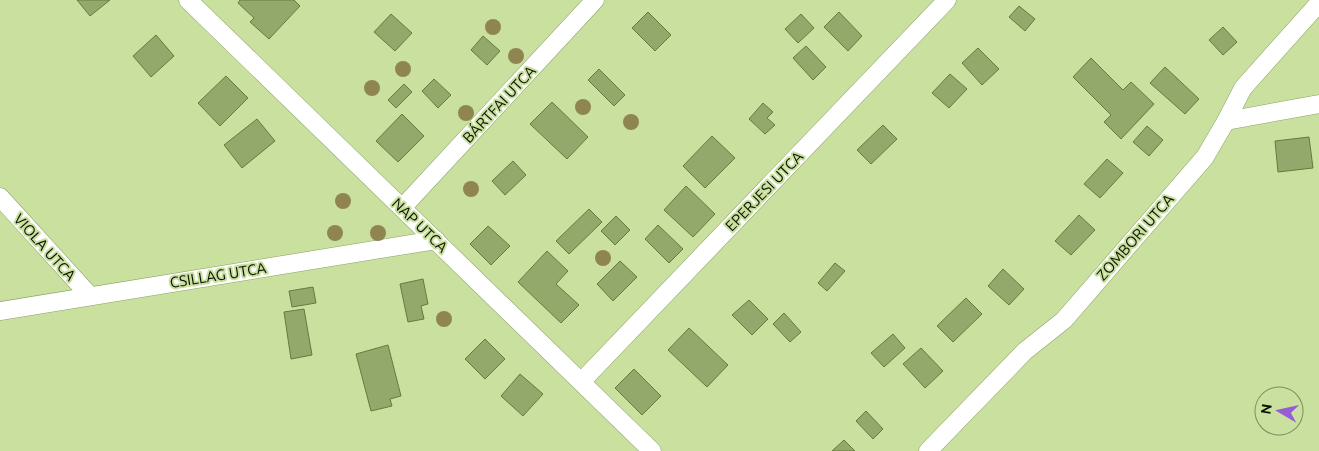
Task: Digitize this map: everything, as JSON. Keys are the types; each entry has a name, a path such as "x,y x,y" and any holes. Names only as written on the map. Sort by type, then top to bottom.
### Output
{"street":[{"name":"NAP UTCA","path":"189,0 652,451"},
{"name":"BÁRTFAI UTCA","path":"402,208 595,0"},
{"name":"EPERJESI UTCA","path":"582,381 947,0"},
{"name":"ZOMBORI UTCA","path":"928,451 1025,351 1064,320 1204,157 1243,88 1319,3"},
{"path":"1226,121 1319,104"},
{"name":"VIOLA UTCA","path":"0,197 90,296"},
{"name":"CSILLAG UTCA","path":"0,311 436,240"}],"building":[{"path":"77,0 110,0 90,16"},
{"path":"240,0 294,0 300,6 269,39 250,22 254,18 238,3"},
{"path":"1019,6 1035,19 1025,31 1009,17"},
{"path":"648,12 671,35 655,51 632,28"},
{"path":"839,12 862,36 848,51 824,27"},
{"path":"391,14 412,33 395,51 374,32"},
{"path":"801,14 814,28 798,43 785,29"},
{"path":"1223,27 1237,42 1223,55 1209,40"},
{"path":"156,35 174,56 151,77 133,56"},
{"path":"483,36 500,51 487,65 471,50"},
{"path":"806,46 826,67 813,80 793,58"},
{"path":"978,48 999,69 982,85 962,63"},
{"path":"1091,58 1123,90 1131,82 1154,104 1121,139 1104,122 1111,115 1073,77"},
{"path":"1165,67 1199,99 1185,114 1150,83"},
{"path":"599,69 625,95 614,106 588,80"},
{"path":"950,74 967,89 949,108 932,93"},
{"path":"226,76 248,98 220,126 198,103"},
{"path":"434,79 451,95 438,108 422,91"},
{"path":"404,84 412,92 396,108 388,100"},
{"path":"552,102 588,137 567,159 530,124"},
{"path":"763,103 773,112 767,118 775,125 765,134 749,119"},
{"path":"402,114 424,136 398,162 376,141"},
{"path":"257,119 275,141 242,168 224,145"},
{"path":"883,125 897,139 871,164 857,150"},
{"path":"1147,126 1163,140 1149,156 1133,142"},
{"path":"712,136 735,158 705,188 683,166"},
{"path":"1309,137 1313,168 1278,172 1275,141"},
{"path":"1107,159 1123,173 1100,198 1084,184"},
{"path":"513,161 526,175 505,195 492,181"},
{"path":"686,186 715,214 693,237 664,210"},
{"path":"589,209 602,222 569,254 556,241"},
{"path":"1079,215 1095,230 1071,255 1055,241"},
{"path":"616,216 630,230 615,245 601,231"},
{"path":"658,225 683,249 669,263 645,239"},
{"path":"488,226 510,246 491,265 470,244"},
{"path":"547,251 568,271 556,284 579,305 561,323 518,282"},
{"path":"620,261 637,277 613,301 597,284"},
{"path":"835,263 845,271 827,291 818,283"},
{"path":"1003,269 1024,289 1009,305 988,286"},
{"path":"423,279 428,304 421,306 424,319 408,322 400,284"},
{"path":"313,287 316,303 292,307 289,291"},
{"path":"966,298 982,314 953,342 937,326"},
{"path":"749,300 768,319 752,335 732,315"},
{"path":"304,309 312,355 291,359 284,312"},
{"path":"784,313 801,332 790,342 773,324"},
{"path":"689,328 728,365 707,387 668,350"},
{"path":"893,334 905,348 884,367 871,353"},
{"path":"485,339 505,359 485,379 465,359"},
{"path":"388,345 401,396 390,399 392,406 371,411 356,354"},
{"path":"921,348 943,371 925,388 903,364"},
{"path":"634,369 661,396 642,415 615,388"},
{"path":"520,374 543,394 523,416 501,396"},
{"path":"866,411 883,429 873,439 856,421"},
{"path":"844,440 855,451 832,451"}]}
